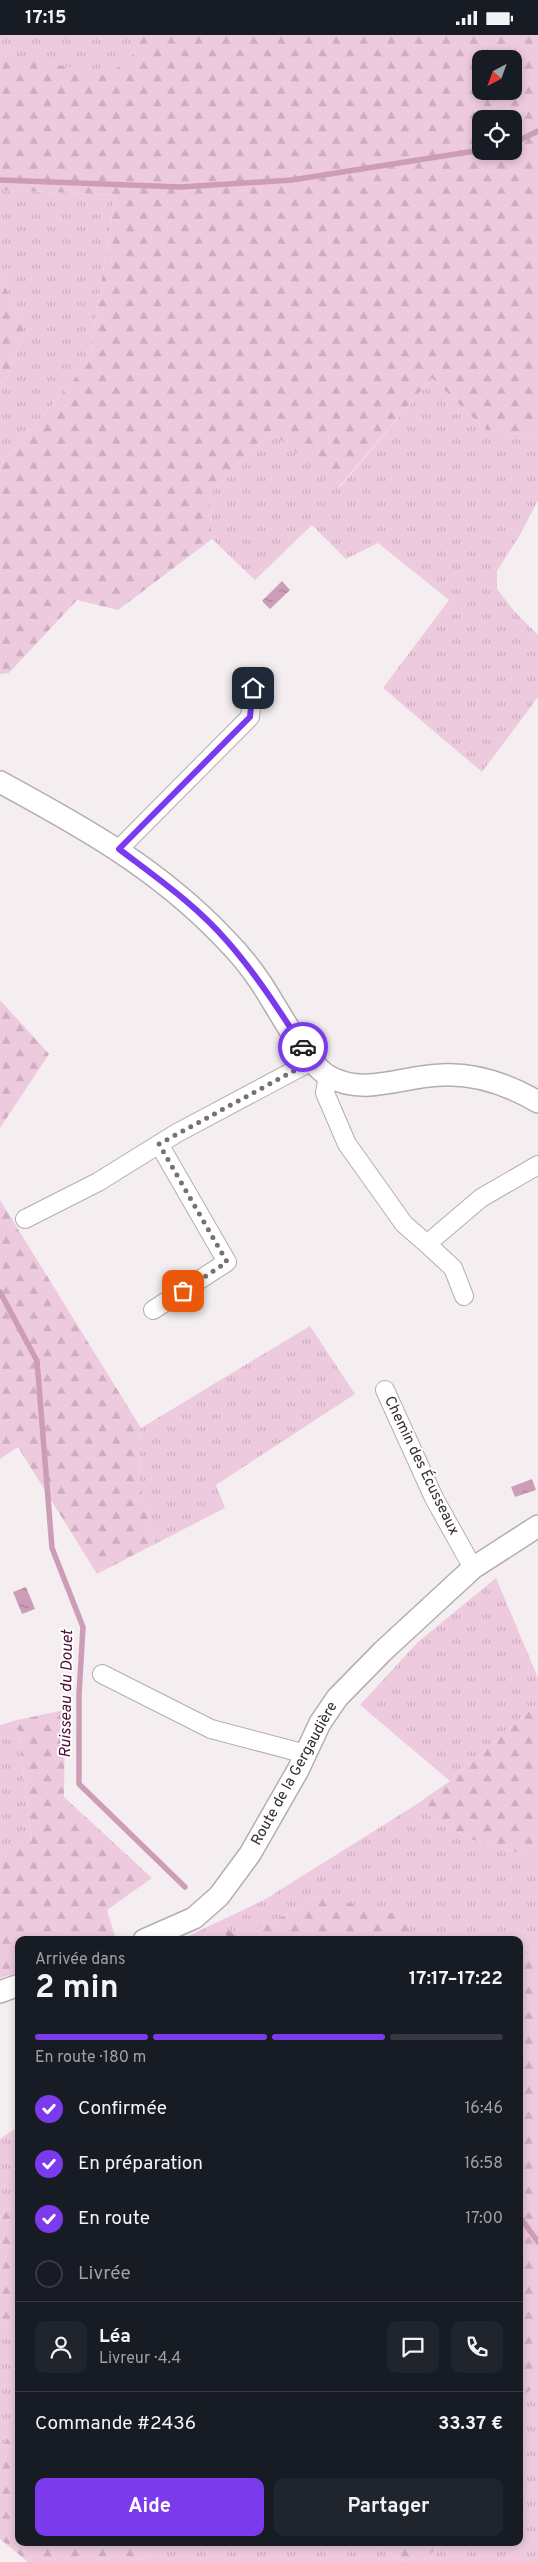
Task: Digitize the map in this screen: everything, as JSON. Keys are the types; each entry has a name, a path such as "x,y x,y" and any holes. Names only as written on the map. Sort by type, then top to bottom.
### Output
{"street":[{"path":"119,849 250,717 253,688"},
{"path":"0,782 119,849 187,901 226,940 260,981 312,1061 328,1076 347,1085 372,1085 442,1075 482,1078 515,1088 538,1102"},
{"path":"25,1219 98,1182 159,1144 312,1061"},
{"path":"328,1076 325,1093 347,1144 404,1223 453,1268 464,1296"},
{"path":"153,1310 227,1262 159,1144"},
{"path":"427,1244 481,1198 538,1165"},
{"name":"Chemin des Écusseaux","path":"385,1390 434,1498 473,1568"},
{"name":"Route de la Gergaudière","path":"153,1936 194,1918 219,1896 250,1854 306,1754 320,1723 337,1697 383,1651 473,1568 538,1526"},
{"path":"102,1674 211,1729 306,1754"},
{"path":"0,1992 15,1986"}],"green space":[{"path":"0,35 137,35 137,51 107,77 0,52"},
{"path":"137,35 538,35 538,427 532,435 486,430 432,378 338,488 271,431 209,495 212,539 118,610 77,600 9,673 0,674 0,465 89,362 115,195 0,190 0,52 107,76 137,51"},
{"path":"0,190 115,195 89,362 0,465 0,384 8,376 24,331 0,274"},
{"path":"0,274 24,331 8,376 0,384"},
{"path":"432,378 486,430 532,435 538,427 538,500 521,533 497,571 497,589 514,611 538,635 538,697 482,772 383,688 449,600 378,543 346,559 312,525 255,580 212,539 209,495 271,431 339,488"},
{"path":"0,1000 49,1054 0,1128"},
{"path":"0,1200 141,1428 139,1481 155,1544 97,1574 18,1447 0,1459"},
{"path":"310,1326 355,1394 216,1485 225,1508 155,1544 139,1481 141,1428"},
{"path":"496,1578 538,1678 538,1703 450,1781 360,1705 418,1642"},
{"path":"538,1703 538,1858 469,1839 414,1806 450,1781"},
{"path":"65,1710 64,1797 152,1878 107,1910 115,1936 15,1936 15,1973 0,1978 0,1851 32,1841 17,1720"},
{"path":"17,1720 32,1841 0,1851 0,1725"},
{"path":"414,1806 469,1839 538,1858 538,1945 523,1958 523,1936 403,1936 409,1933 320,1896 245,1936 188,1936 264,1900"},
{"path":"320,1896 409,1917 409,1933 403,1936 245,1936"},
{"path":"538,1945 538,2386 523,2395 523,1958"},
{"path":"15,2129 15,2213 9,2207 0,2219 0,2139"},
{"path":"9,2207 15,2213 15,2316 0,2329 0,2219"},
{"path":"15,2316 15,2428 0,2449 0,2329"},
{"path":"538,2386 538,2562 421,2562 440,2546 523,2546 523,2395"},
{"path":"15,2428 15,2546 152,2546 142,2562 28,2562 0,2539 0,2449"},
{"path":"152,2546 377,2546 406,2562 142,2562"},
{"path":"377,2546 440,2546 421,2562 406,2562"}],"water":[{"path":"282,581 290,590 270,609 262,601"},
{"path":"532,1479 536,1490 515,1497 511,1487"},
{"path":"26,1587 35,1609 22,1614 13,1592"}],"waterway":[{"path":"522,139 538,131"},
{"path":"0,180 181,187 292,180 472,151"},
{"name":"Ruisseau du Douet","path":"0,1292 37,1361 52,1548 83,1627 79,1694 79,1784 185,1887"},
{"name":"Ruisseau du Douet","path":"523,2221 538,2242"}],"way so far":[{"path":"183,1291 227,1262 159,1144 312,1061 303,1047"}],"route":[{"path":"253,688 250,717 119,849 187,901 226,940 260,981 303,1047"}]}
